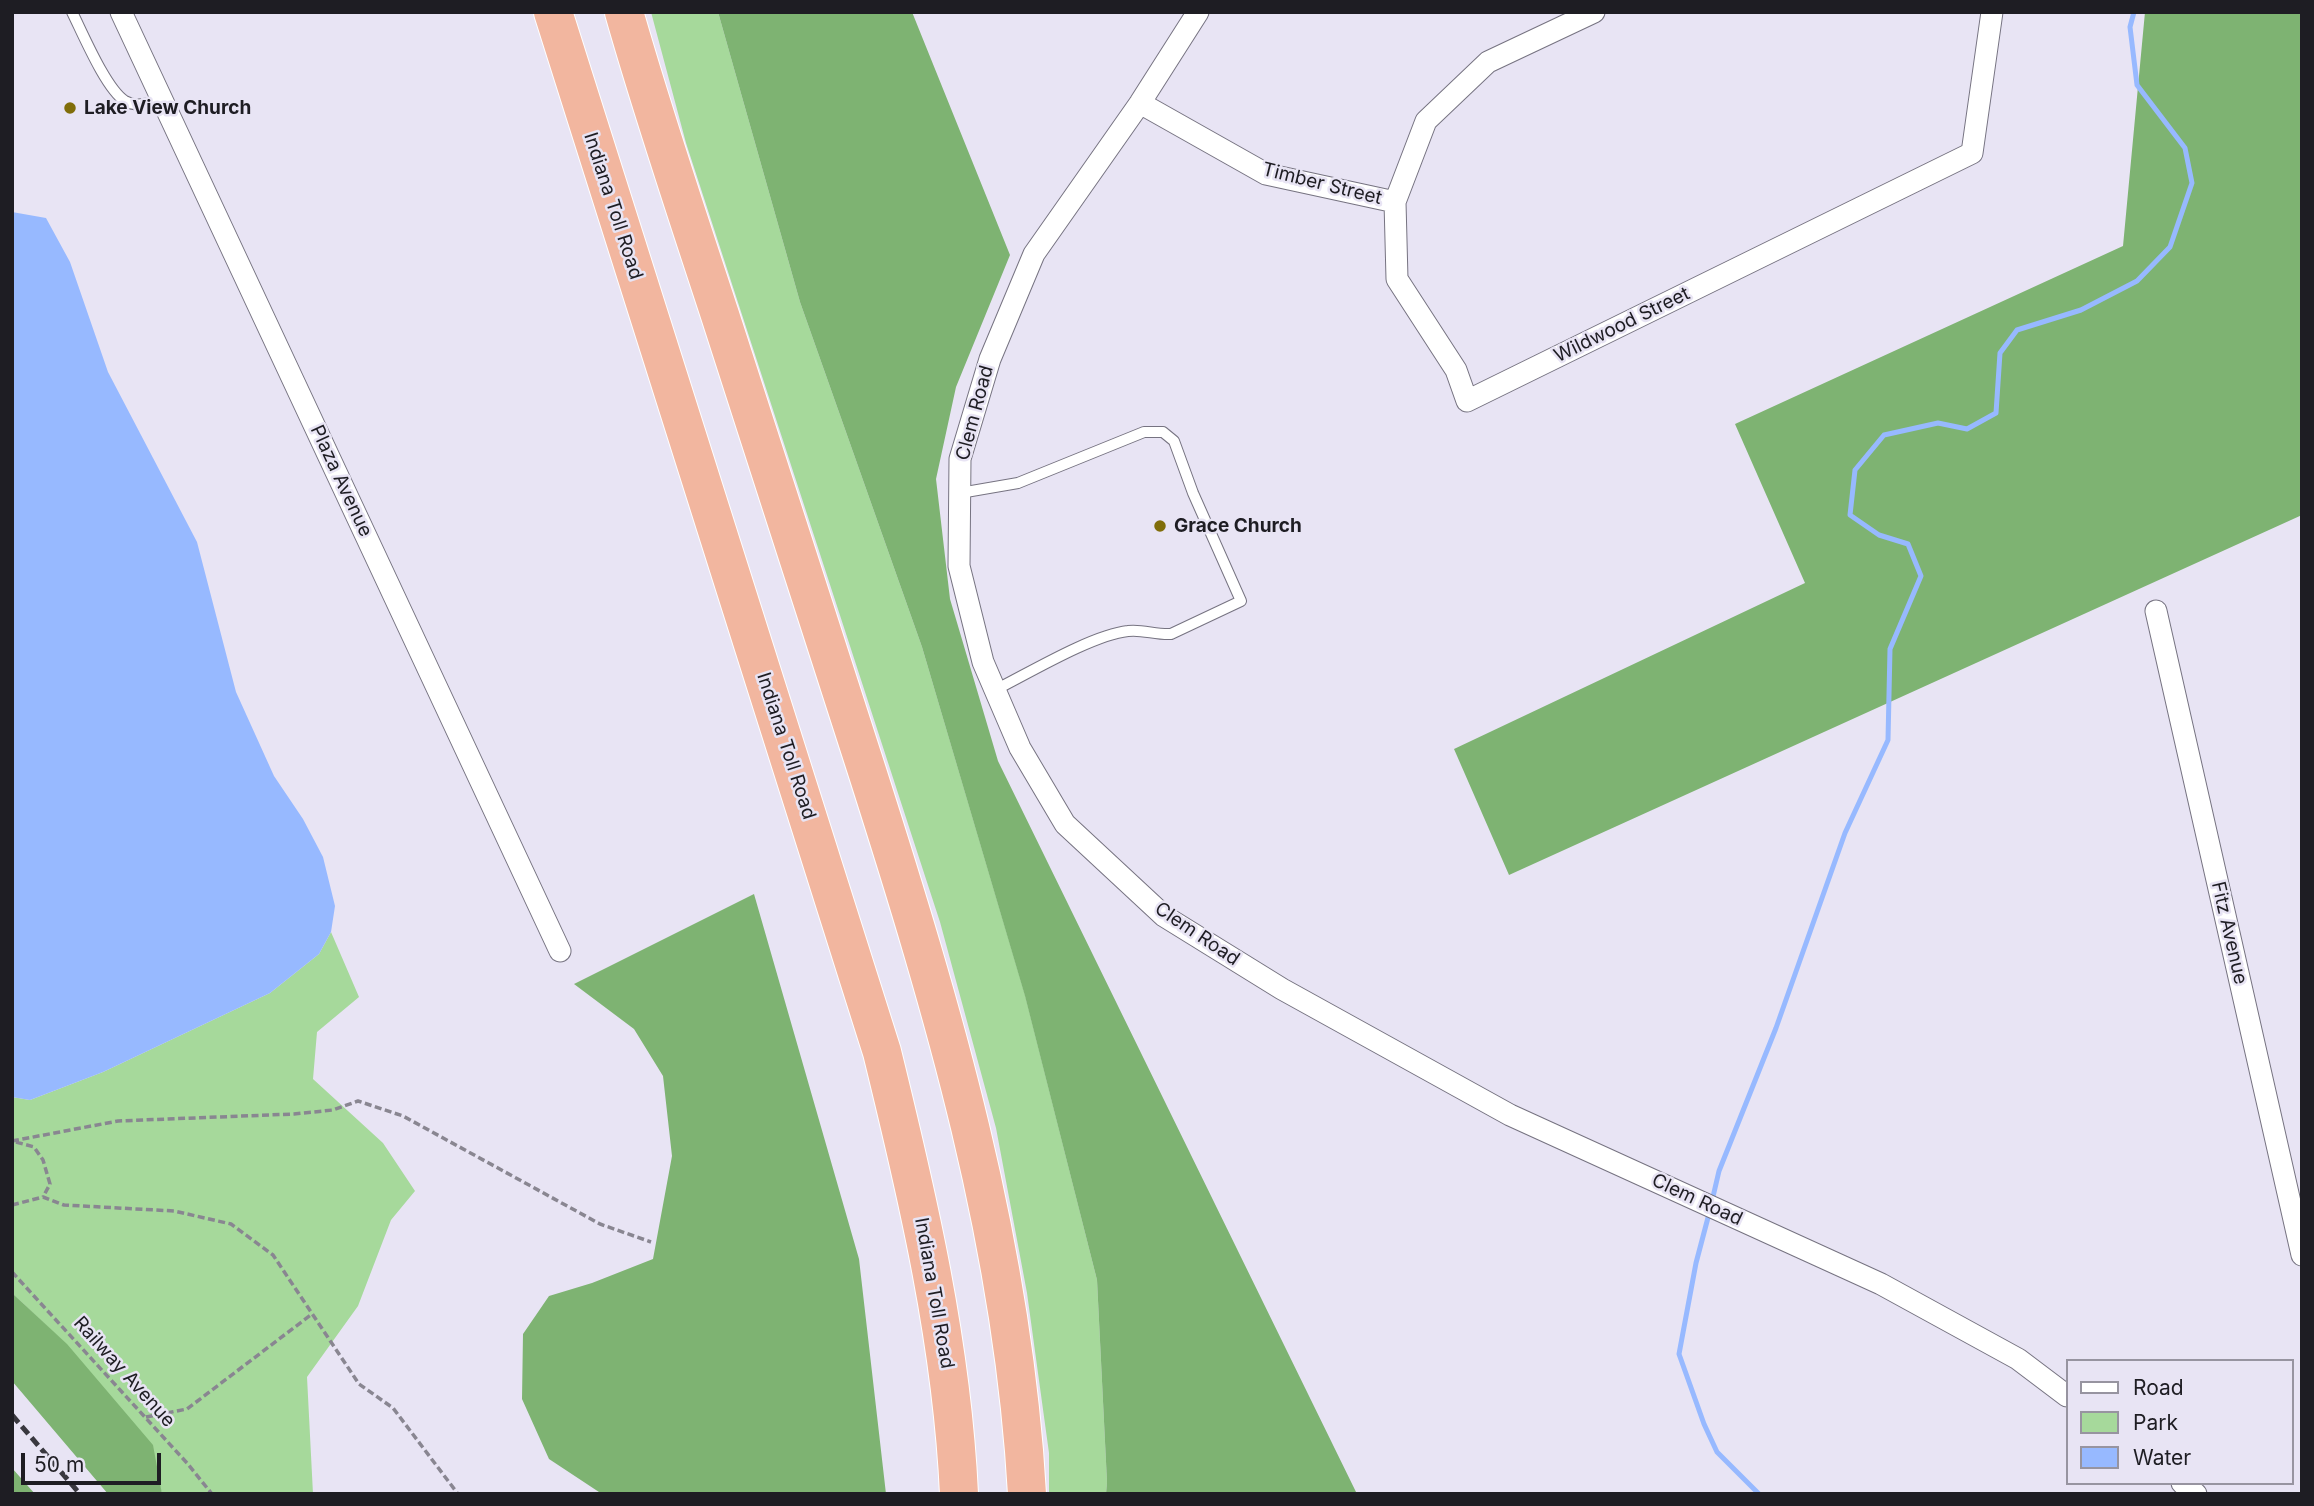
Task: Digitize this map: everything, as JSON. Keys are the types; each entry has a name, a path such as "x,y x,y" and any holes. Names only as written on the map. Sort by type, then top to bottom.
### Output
{"highway":[{"name":"Indiana Toll Road","path":"553,12 882,1052 917,1194 943,1335 959,1494"},
{"path":"624,12 896,860 946,1028 982,1170 1010,1318 1024,1434 1027,1494"}],"street":[{"name":"Plaza Avenue","path":"121,12 560,951"},
{"name":"Clem Road","path":"1198,12 1140,103 1034,254 990,359 960,459 959,566 983,662 1020,748 1065,824 1164,916 1282,989 1510,1115 1881,1284 2018,1360 2066,1395"},
{"path":"1395,202 1426,121 1488,62 1594,12"},
{"name":"Wildwood Street","path":"1395,202 1398,279 1456,370 1467,401 1972,153 1992,12"},
{"name":"Timber Street","path":"1140,103 1266,174 1395,202"},
{"name":"Fitz Avenue","path":"2156,611 2302,1255"}],"lane":[{"path":"72,12 109,83 123,100 142,104 162,98"},
{"path":"960,493 1017,483 1144,432 1163,432 1174,441 1193,493 1241,601 1171,634 1159,635 1130,630 1114,634 995,690"}],"path":[{"path":"12,1141 118,1121 294,1114 333,1110 358,1101 403,1116 600,1224 651,1242"},
{"path":"12,1141 34,1147 43,1160 50,1184 43,1197"},
{"path":"12,1205 43,1197 64,1205 174,1211 231,1224 273,1255 359,1384 393,1408 458,1494"},
{"name":"Railway Avenue","path":"12,1272 212,1494"},
{"path":"145,1417 187,1409 312,1314"}],"green space":[{"path":"651,12 718,12 800,302 922,647 1025,995 1097,1280 1106,1494 1049,1494 1049,1453 1027,1293 996,1128 940,922 686,143"},
{"path":"718,12 912,12 1010,255 956,387 936,479 950,599 998,761 1357,1494 1106,1494 1097,1280 1025,996 922,647 800,302"},
{"path":"2145,12 2302,12 2302,515 1509,875 1454,749 1805,583 1735,424 2123,246"},
{"path":"754,894 859,1259 886,1494 602,1494 549,1459 522,1399 523,1334 549,1296 592,1283 653,1259 672,1156 663,1076 634,1029 574,984"},
{"path":"331,932 359,997 317,1032 313,1079 383,1143 415,1191 391,1220 358,1306 307,1377 313,1494 162,1494 159,1483 67,1345 12,1293 12,1097 30,1100 103,1072 270,993 319,954"},
{"path":"12,1293 67,1344 153,1445 162,1494 108,1494 12,1381"},
{"path":"12,1468 35,1494 12,1494"}],"water":[{"path":"12,212 46,218 70,262 108,372 197,542 236,692 274,776 303,819 323,857 335,906 331,932 319,954 270,993 103,1072 30,1100 12,1097"}],"waterway":[{"path":"1712,1201 1719,1171 1776,1028 1845,833 1888,740 1890,649 1921,576 1908,544 1879,535 1850,515 1855,470 1884,435 1938,423 1967,429 1996,413 2000,353 2017,330 2081,310 2137,281 2170,247 2192,183 2185,148 2137,85 2130,27 2134,12"},
{"path":"1710,1210 1696,1263 1679,1354 1717,1452 1759,1494"}],"railway":[{"path":"12,1415 80,1494"}],"place":[{"name":"Lake View Church","path":"70,108"},
{"name":"Grace Church","path":"1160,526"}]}
